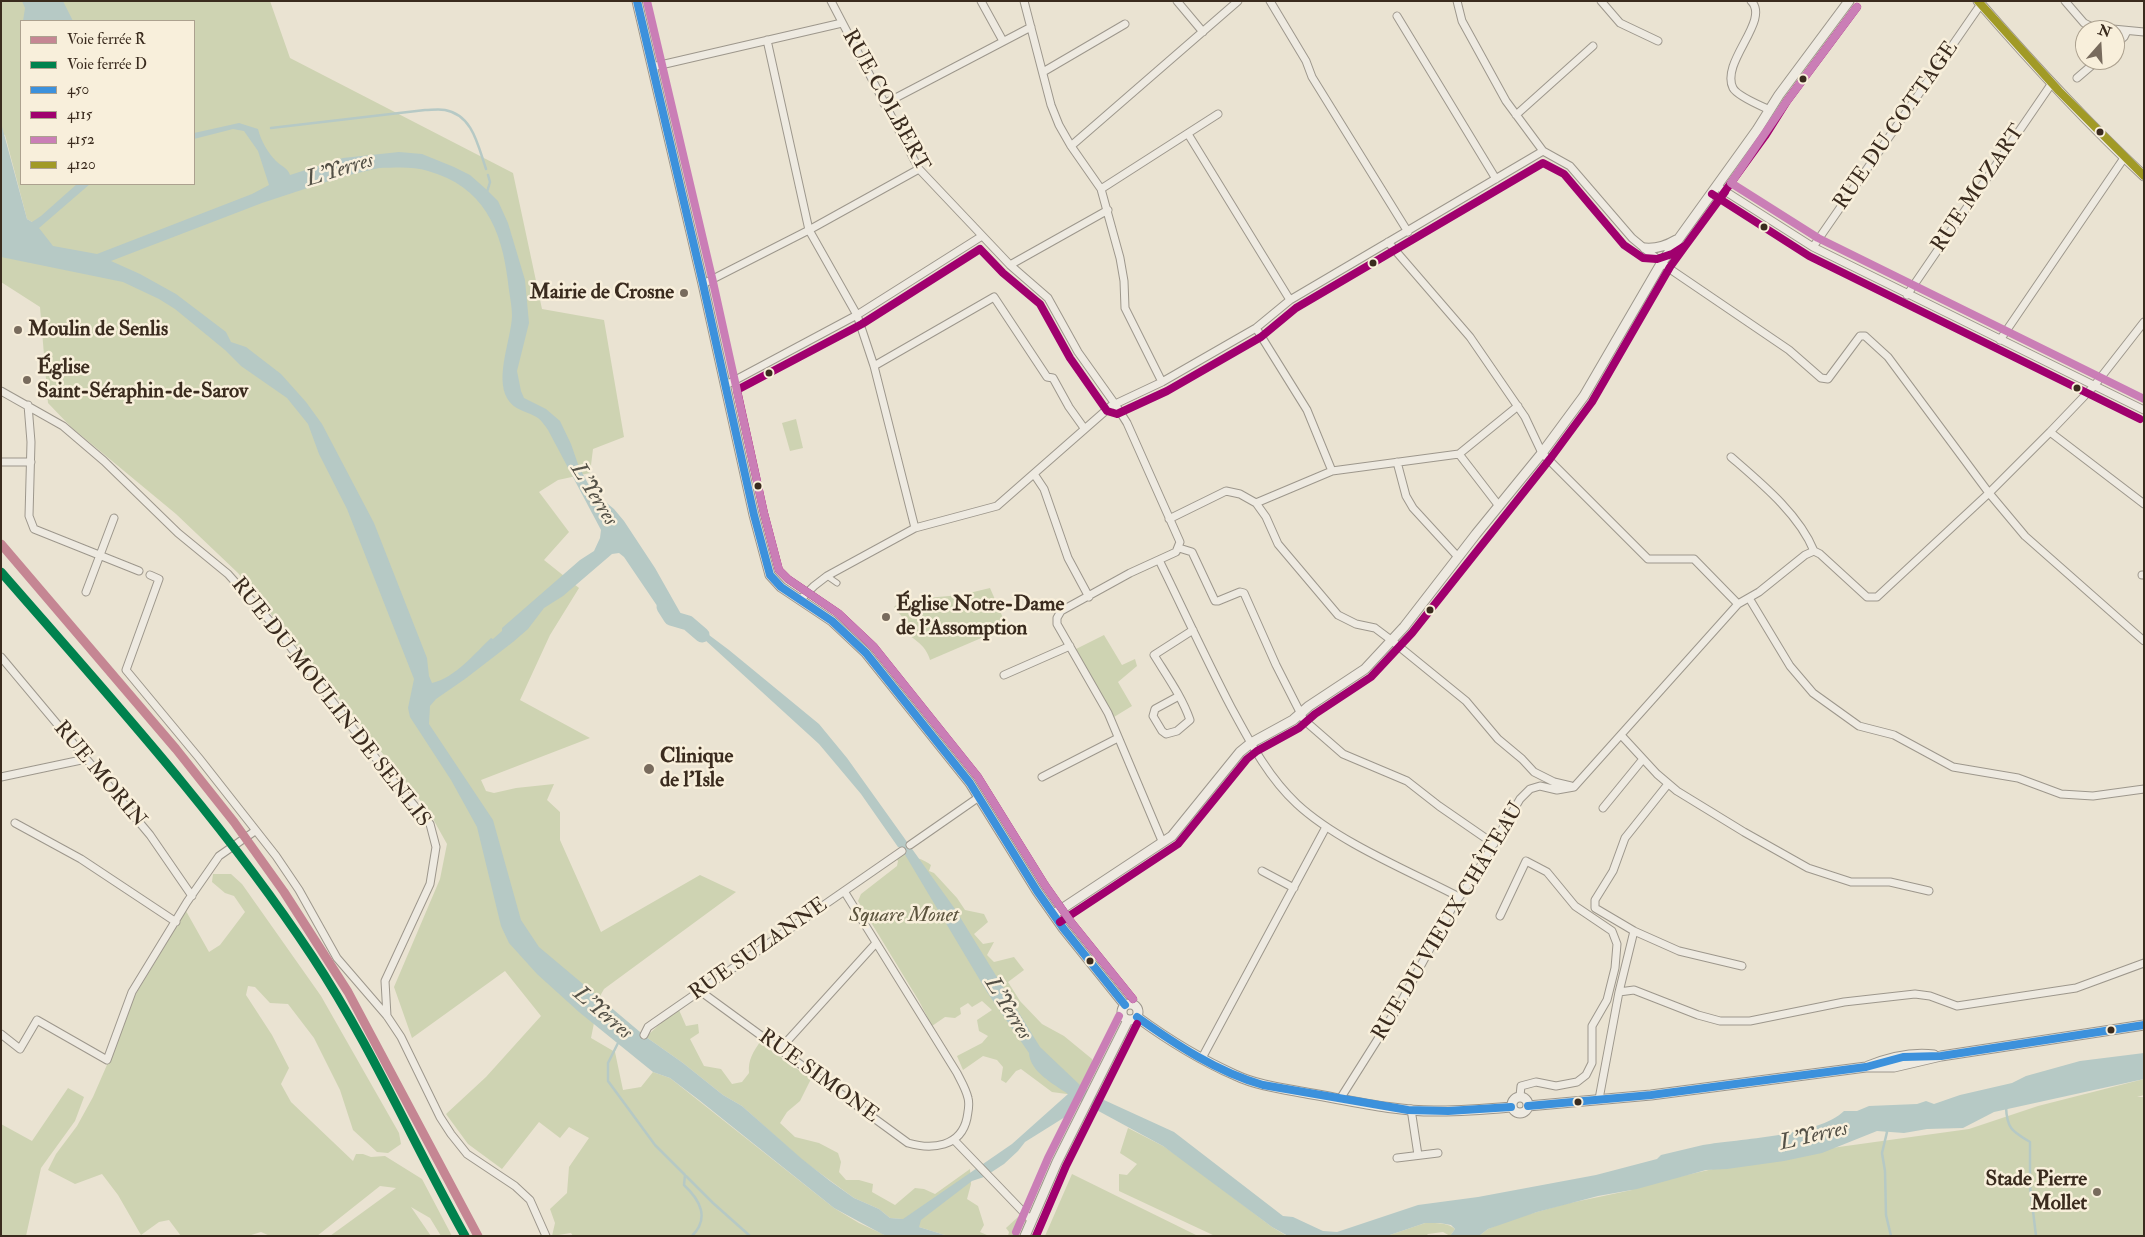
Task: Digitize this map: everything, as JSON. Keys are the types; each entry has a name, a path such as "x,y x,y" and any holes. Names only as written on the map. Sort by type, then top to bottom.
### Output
{"street":[{"path":"637,1 766,566 774,582 825,616 866,653 979,797 1037,891 1125,1005"},
{"name":"RUE COLBERT","path":"831,1 919,169 1010,265 1048,298 1078,352 1115,404 1126,423 1180,542 1179,548"},
{"path":"982,1 1003,41"},
{"path":"1024,1 1051,105 1059,125 1071,146 1101,189 1120,258 1124,281 1125,308 1162,382"},
{"path":"1177,1 1203,32"},
{"path":"1071,146 1238,1"},
{"path":"1270,1 1306,61 1312,77 1408,232"},
{"path":"1457,1 1462,20 1506,102 1543,151 1570,166 1632,238 1662,262 1789,350 1821,378 1828,379 1860,336 1865,336 1888,357 1989,493 2025,536 2122,624 2144,641"},
{"path":"1601,1 1620,23 1658,41"},
{"path":"1751,1 1755,5 1756,16 1732,67 1731,78 1733,89 1739,94 1770,110"},
{"path":"1054,914 1172,836 1240,752 1252,743 1293,720 1309,706 1365,669 1420,608 1458,557 1542,453 1584,396 1662,262 1849,1"},
{"path":"2064,1 2084,23 2092,27 2144,32"},
{"path":"1980,3 2052,83 2124,158 2144,176"},
{"name":"RUE DU COTTAGE","path":"1813,247 1980,3"},
{"path":"1397,16 1496,179"},
{"path":"652,67 842,23"},
{"path":"1043,72 1125,24"},
{"path":"884,104 1031,27"},
{"path":"2125,35 2127,31"},
{"path":"767,40 810,230 857,315 874,366 916,528"},
{"path":"1516,115 1593,46"},
{"path":"2077,78 2086,70"},
{"name":"RUE MOZART","path":"1907,295 2052,83"},
{"path":"1101,189 1218,114"},
{"path":"1188,134 1290,300"},
{"path":"800,600 827,576 916,528 997,506 1084,428 1115,404 1162,382 1256,328 1290,300 1543,151"},
{"path":"2000,340 2124,158"},
{"path":"703,284 810,230 919,169"},
{"path":"1718,186 1813,247 1907,295 2144,410"},
{"path":"1010,265 1108,210"},
{"path":"726,385 857,315 982,236"},
{"path":"1645,248 1654,249 1667,245 1680,237"},
{"path":"1388,242 1470,337 1518,406 1542,453 1648,559 1694,559 1738,604"},
{"path":"874,366 994,297 1046,377 1053,378 1084,428"},
{"path":"1169,519 1226,491 1240,494 1256,503 1266,518 1278,544 1338,615 1356,624 1374,628 1391,640 1466,701 1498,739 1534,772 1554,782 1574,787 1738,604 1749,598 1805,555 1814,552 1820,554 1867,597 1877,597 1989,493 2050,432 2094,386 2144,322"},
{"path":"1256,328 1307,410 1332,471"},
{"name":"RUE DU MOULIN DE SENLIS","path":"1,391 62,426 104,461 178,533 228,574 276,628 391,778 430,824 436,847 430,884 385,981 387,1016"},
{"path":"28,405 31,462 29,516 34,529 138,571"},
{"path":"1256,503 1332,471 1458,454 1518,406"},
{"path":"2050,432 2144,504"},
{"path":"1458,454 1499,506"},
{"path":"1731,457 1782,504 1809,540 1814,552"},
{"path":"1,462 31,462"},
{"path":"1396,462 1406,496 1413,508 1458,557"},
{"path":"1034,474 1044,489 1068,558 1089,597"},
{"path":"86,592 114,518"},
{"path":"1162,842 1108,712 1058,624 1057,618 1061,612 1130,574 1176,552 1179,548 1192,552 1215,601 1240,592 1244,593 1276,665 1304,720 1343,754 1407,781 1494,844"},
{"path":"1159,560 1214,675 1252,743 1276,781 1298,804 1326,827 1459,897"},
{"path":"150,575 159,579 126,670 260,834 299,890 337,958 387,1016 401,1037 440,1117 451,1134 467,1154 515,1186 530,1200 546,1236"},
{"path":"827,576 837,583"},
{"path":"1749,598 1790,666 1813,693 1835,711 1858,726 1894,735 1953,767 2018,778 2061,794 2092,796 2144,789"},
{"path":"1179,696 1155,709 1153,716 1166,734 1177,731 1190,720 1179,696 1154,655 1194,630"},
{"path":"1004,675 1070,646"},
{"name":"RUE MORIN","path":"1,657 150,835 192,896"},
{"path":"1621,735 1668,784 1744,832 1808,868 1852,882 1890,882 1928,891"},
{"path":"1042,777 1118,738"},
{"path":"1,777 86,759"},
{"path":"1603,808 1643,759"},
{"path":"1668,784 1626,838 1613,871 1595,900 1598,910 1634,931 1680,950 1742,966"},
{"name":"RUE DU VIEUX CHÂTEAU","path":"1340,1099 1395,1012 1459,897 1494,844 1520,799 1530,789 1540,786 1558,790 1574,787"},
{"path":"910,845 979,797"},
{"path":"15,823 81,859 176,922"},
{"path":"1202,1058 1326,827"},
{"path":"1,1034 20,1049 37,1020 107,1060 132,992 214,861 255,830"},
{"name":"RUE SUZANNE","path":"644,1035 648,1027 902,851"},
{"path":"1500,916 1526,861 1547,872 1575,906 1612,931 1618,944 1608,1000 1592,1026 1592,1063 1586,1075 1577,1082 1556,1086 1528,1083 1521,1086 1520,1096"},
{"path":"1262,871 1294,888"},
{"path":"844,891 957,1073 965,1089 969,1105 968,1114 964,1127 955,1140 1031,1220"},
{"path":"1599,1099 1614,1014 1634,931"},
{"path":"780,1049 876,943"},
{"path":"1619,992 1634,990 1698,1015 1720,1020 1750,1021 1844,1002 1915,994 1930,996 1958,1006 2076,988 2144,963"},
{"name":"RUE SIMONE","path":"700,990 908,1143 918,1146 943,1146 955,1140"},
{"path":"1025,1236 1057,1162 1085,1106 1132,1019 1139,1012 1137,1007 1130,1003 1125,1005 1122,1012 1132,1019 1236,1076 1256,1083 1340,1099 1411,1109 1438,1111 1511,1107"},
{"path":"1528,1106 1651,1095 1866,1066 1894,1067 1941,1056 2144,1025"},
{"path":"1511,1107 1514,1111 1521,1114 1526,1111 1528,1106 1527,1100 1520,1096"},
{"path":"1511,1107 1514,1099 1520,1096"},
{"path":"1411,1109 1418,1155"},
{"path":"1397,1158 1438,1152"}],"green space":[{"path":"1,1 270,1 290,58 513,173 542,309 604,320 624,437 593,449 590,473 558,480 539,492 569,532 544,560 579,588 550,635 520,700 590,738 481,780 486,791 494,793 516,788 554,784 547,800 560,812 560,840 601,932 700,875 736,892 604,989 599,998 591,1038 615,1052 623,1090 641,1087 653,1072 670,1078 834,1208 859,1223 887,1236 573,1236 571,1233 552,1236 555,1223 550,1209 567,1193 569,1167 589,1138 569,1127 560,1138 539,1122 502,1169 468,1144 446,1114 486,1077 541,1016 505,971 412,1038 394,987 440,879 447,844 428,810 238,573 176,514 71,427 48,403 40,307 1,282 1,244 32,222 27,219 5,135 1,134"},
{"path":"796,419 803,448 790,451 782,423"},
{"path":"990,588 1007,627 930,660 921,645 897,628 903,618 894,607 902,600 961,595"},
{"path":"1104,635 1122,665 1135,659 1137,666 1118,682 1132,706 1114,717 1076,649"},
{"name":"Square Monet","path":"903,852 931,865 929,871 934,873 957,898 965,910 984,914 988,922 974,934 983,944 994,942 987,955 994,962 1014,957 1024,970 1008,982 1020,1001 1042,1024 1064,1036 1092,1059 1096,1071 1084,1092 1074,1095 1052,1092 1021,1069 1016,1071 1006,1083 1001,1080 1003,1067 997,1060 983,1056 963,1070 957,1056 982,1043 988,1036 979,1031 977,1020 992,1010 982,1001 972,1007 968,1003 960,1008 961,1014 955,1018 945,1017 932,1026 919,1001 858,901 861,894 897,866 898,861 895,857"},
{"path":"213,874 231,874 242,884 321,996 399,1133 401,1144 388,1153 377,1152 353,1130 340,1090 314,1038 288,1004 270,1003 255,987 248,986 246,995 272,1035 289,1068 281,1084 291,1102 353,1161 356,1154 371,1157 385,1156 422,1179 452,1236 441,1236 430,1218 411,1207 431,1236 330,1236 396,1188 380,1186 317,1236 270,1236 261,1232 248,1236 181,1236 169,1220 159,1222 141,1235 118,1195 102,1174 75,1184 48,1170 56,1154 77,1126 93,1097 120,1035 131,1002 186,911 209,952 220,945 245,912 234,896 225,893 212,882"},
{"path":"679,1010 686,1026 698,1024 699,1033 690,1039 704,1066 721,1069 732,1084 742,1082 749,1073 751,1056 760,1042 811,1079 800,1101 787,1112 780,1123 795,1137 819,1143 838,1153 841,1162 839,1172 846,1180 859,1180 873,1184 872,1192 895,1205 915,1188 924,1189 935,1194 970,1169 971,1184 967,1199 978,1206 984,1225 980,1232 989,1236 948,1236 919,1227 902,1219 890,1218 879,1209 854,1198 802,1160 742,1106 723,1095 646,1037 665,1019"},
{"path":"2144,1079 2144,1095 2137,1097 2144,1097 2144,1236 1479,1236 1488,1229 1512,1219 1565,1204 1632,1190 1628,1188 1731,1165 1817,1150 1969,1129 2038,1106"},
{"path":"68,1088 84,1097 75,1121 41,1168 26,1236 1,1236 1,1124 32,1141"},
{"path":"1128,1128 1163,1146 1272,1227 1287,1236 1215,1236 1119,1191 1119,1174 1127,1175 1137,1164 1120,1153"},
{"path":"1072,1174 1198,1236 1045,1236"},
{"path":"1018,1217 1022,1223 1016,1236 1008,1236 1009,1232 1006,1228"},
{"path":"1425,1223 1445,1224 1455,1229 1450,1236 1443,1232 1426,1236 1387,1236"}],"water":[{"path":"22,1 63,1 72,20 23,20 25,8"},
{"path":"1,123 27,219 32,222 41,216 76,185 89,185 39,228 53,246 97,254 252,194 269,185 258,151 244,131 233,129 195,139 195,133 239,123 258,129 268,151 290,175 343,158 399,152 422,154 470,175 498,201 508,223 525,280 529,323 517,371 524,398 546,409 560,421 579,467 592,491 614,509 624,521 655,568 681,614 729,650 819,724 847,758 955,909 1040,1047 1081,1086 1104,1100 1174,1132 1283,1216 1293,1217 1323,1231 1337,1232 1418,1205 1478,1197 1596,1175 1657,1159 1661,1155 1703,1145 1797,1131 1816,1126 1844,1111 1857,1111 1869,1106 1917,1104 1926,1101 1934,1104 1960,1095 2012,1083 2026,1076 2080,1061 2144,1053 2144,1079 1994,1112 1963,1128 1927,1129 1904,1133 1877,1131 1822,1153 1784,1161 1706,1170 1637,1189 1598,1196 1537,1212 1488,1229 1479,1236 1450,1236 1455,1229 1451,1225 1425,1223 1387,1236 1288,1236 1272,1227 1163,1146 1080,1101 1065,1117 1025,1142 1004,1164 984,1177 972,1181 921,1220 919,1227 948,1236 887,1236 834,1208 670,1078 653,1072 579,1012 537,974 509,943 501,926 477,827 451,780 410,717 408,708 414,679 347,509 319,454 308,424 287,398 241,366 225,350 175,309 159,299 123,282 1,257","holes":["379,168 404,168 428,171 447,178 463,187 476,199 495,228 501,244 512,308 511,326 503,369 504,389 507,398 513,406 538,418 548,430 601,530 600,538 594,551 580,560 502,628 502,631 493,639 491,638 457,671 432,683 429,676 427,658 374,523 322,424 306,402 281,374 246,347 231,342 226,332 176,294 140,274 111,261 262,203 341,177","619,553 624,557 664,616 669,621 682,619 819,744 861,794 898,847 901,848 987,992 1029,1053 1030,1060 1038,1072 1068,1094 1012,1144 903,1219 890,1218 879,1209 854,1198 830,1181 742,1106 723,1095 646,1037 539,947 521,920 493,820 429,724 430,706 436,699 513,642 528,629 544,608 563,596 612,554"]}],"waterway":[{"path":"271,128 425,110 445,110 462,118 468,125 477,142 486,169"},
{"path":"487,192 490,182 488,175"},
{"name":"L'Yerres","path":"664,607 671,618 688,623 702,635"},
{"path":"619,1041 608,1063 608,1081 655,1145 713,1203 750,1236"},
{"path":"2006,1107 2009,1125 2030,1142 2030,1186 2036,1236"},
{"path":"1886,1129 1882,1153 1885,1171 1886,1215 1891,1236"},
{"path":"685,1175 684,1185 695,1197 702,1216 701,1223 692,1236"}],"rail line":[{"name":"R","path":"1,544 176,749 234,822 284,892 348,992 478,1236"},
{"name":"D","path":"1,572 163,759 277,905 312,956 373,1059 465,1236"}],"transit line":[{"name":"450","path":"637,1 703,284 754,515 770,575 781,587 832,621 866,653 970,783 1037,891 1063,928 1125,1005"},
{"name":"4152","path":"647,1 713,282 764,513 779,570 788,579 838,613 874,647 978,777 1045,885 1071,922 1133,999"},
{"name":"4120","path":"1978,1 2059,91 2144,176"},
{"name":"4115","path":"1060,922 1178,844 1247,759 1257,751 1299,728 1315,714 1371,677 1412,633 1550,459 1592,402 1670,267 1765,136 1787,101 1857,7"},
{"name":"4152","path":"1857,7 1787,101 1731,183 1818,238 2144,399"},
{"name":"4115","path":"1133,999 1071,922 1045,885 978,777 874,647 838,613 788,579 779,570 764,513 737,390 862,324 980,249 1003,273 1040,304 1070,358 1107,411 1117,414 1167,391 1261,337 1296,308 1543,163 1564,174 1624,245 1643,258 1657,259 1672,254 1686,245 1725,192"},
{"name":"4115","path":"1712,194 1809,256 2140,419"},
{"name":"4152","path":"1016,1232 1048,1158 1119,1016"},
{"name":"450","path":"1137,1017 1181,1047 1213,1065 1263,1085 1408,1110 1448,1111 1511,1107"},
{"name":"4115","path":"1036,1236 1066,1166 1137,1024"},
{"name":"450","path":"1528,1106 1651,1095 1866,1067 1903,1057 1941,1056 2144,1025"}],"place":[{"name":"Mairie de Crosne","path":"684,293"},
{"name":"Moulin de Senlis","path":"18,330"},
{"name":"Église Saint-Séraphin-de-Sarov","path":"27,380"},
{"name":"Église Notre-Dame de l'Assomption","path":"886,617"},
{"name":"Clinique de l'Isle","path":"649,769"},
{"name":"Stade Pierre Mollet","path":"2097,1192"}]}
